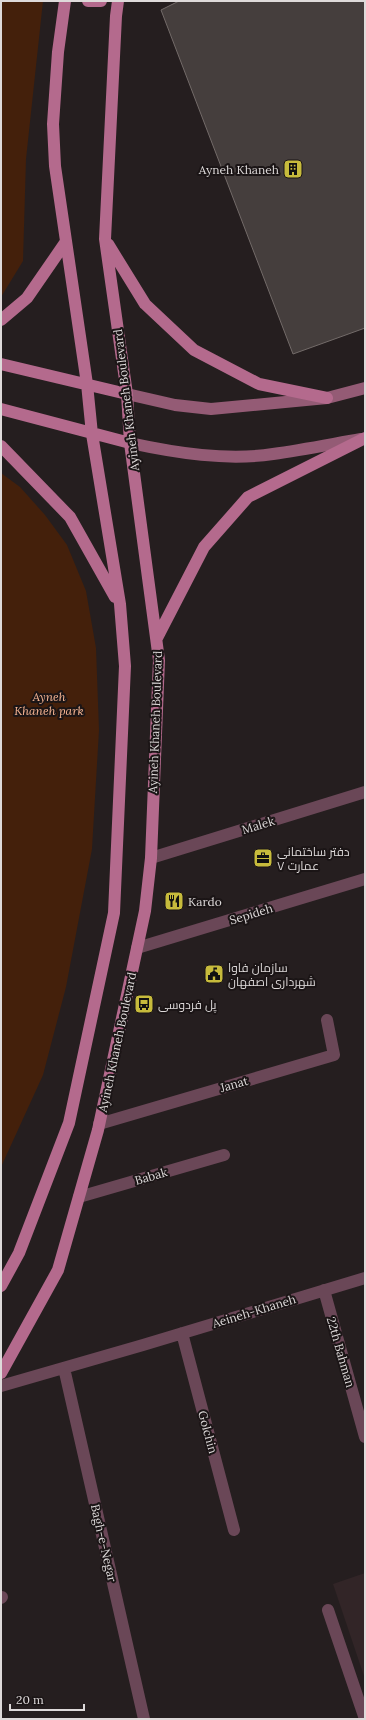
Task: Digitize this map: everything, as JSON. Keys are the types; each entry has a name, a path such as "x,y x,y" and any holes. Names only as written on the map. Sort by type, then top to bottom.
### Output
{"main road":[{"path":"1,1286 19,1253 69,1123 114,913 125,666 120,604 92,434 87,384 65,243 55,166 53,124 58,52 65,1"},
{"path":"88,1 101,1"},
{"name":"Ayineh Khaneh Boulevard","path":"1,1373 58,1270 99,1124 145,911 151,858 159,660 130,443 127,394 105,239 118,1"},
{"path":"105,239 145,304 194,350 259,384 327,398"},
{"path":"1,320 27,298 65,243"},
{"path":"1,364 175,405 211,409 327,398 365,388"},
{"path":"1,409 130,443 162,450 204,455 272,454 365,438"},
{"path":"157,638 204,547 248,498 365,438"},
{"path":"1,446 70,517 120,604"}],"street":[{"name":"Malek","path":"151,858 365,792"},
{"name":"Sepideh","path":"137,948 365,879"},
{"name":"Janat","path":"99,1124 334,1055 327,1020"},
{"name":"Babak","path":"79,1197 224,1155"},
{"name":"Aeineh-Khaneh","path":"1,1386 365,1278"},
{"name":"22th Bahman","path":"324,1290 365,1437"},
{"name":"Golchin","path":"182,1333 234,1530"},
{"name":"Bagh-e-Negar","path":"64,1368 144,1719"},
{"path":"328,1610 365,1719"}],"shaded area":[{"path":"365,1573 365,1679 333,1584"}],"green space":[{"path":"1,1 43,1 26,159 23,261 1,297"},
{"name":"Ayneh Khaneh park","path":"1,473 20,487 45,515 67,545 86,591 96,648 99,730 92,849 66,987 43,1075 1,1167"}],"building":[{"name":"Ayneh Khaneh","path":"179,1 365,1 365,328 293,354 161,10"}],"place":[{"name":"Ayneh Khaneh","path":"293,169"},
{"name":"دفتر ساختمانی عمارت ۷","path":"263,858"},
{"name":"Kardo","path":"174,901"},
{"name":"سازمان فاوا شهرداری اصفهان","path":"214,974"},
{"name":"پل فردوسی","path":"144,1004"}]}
